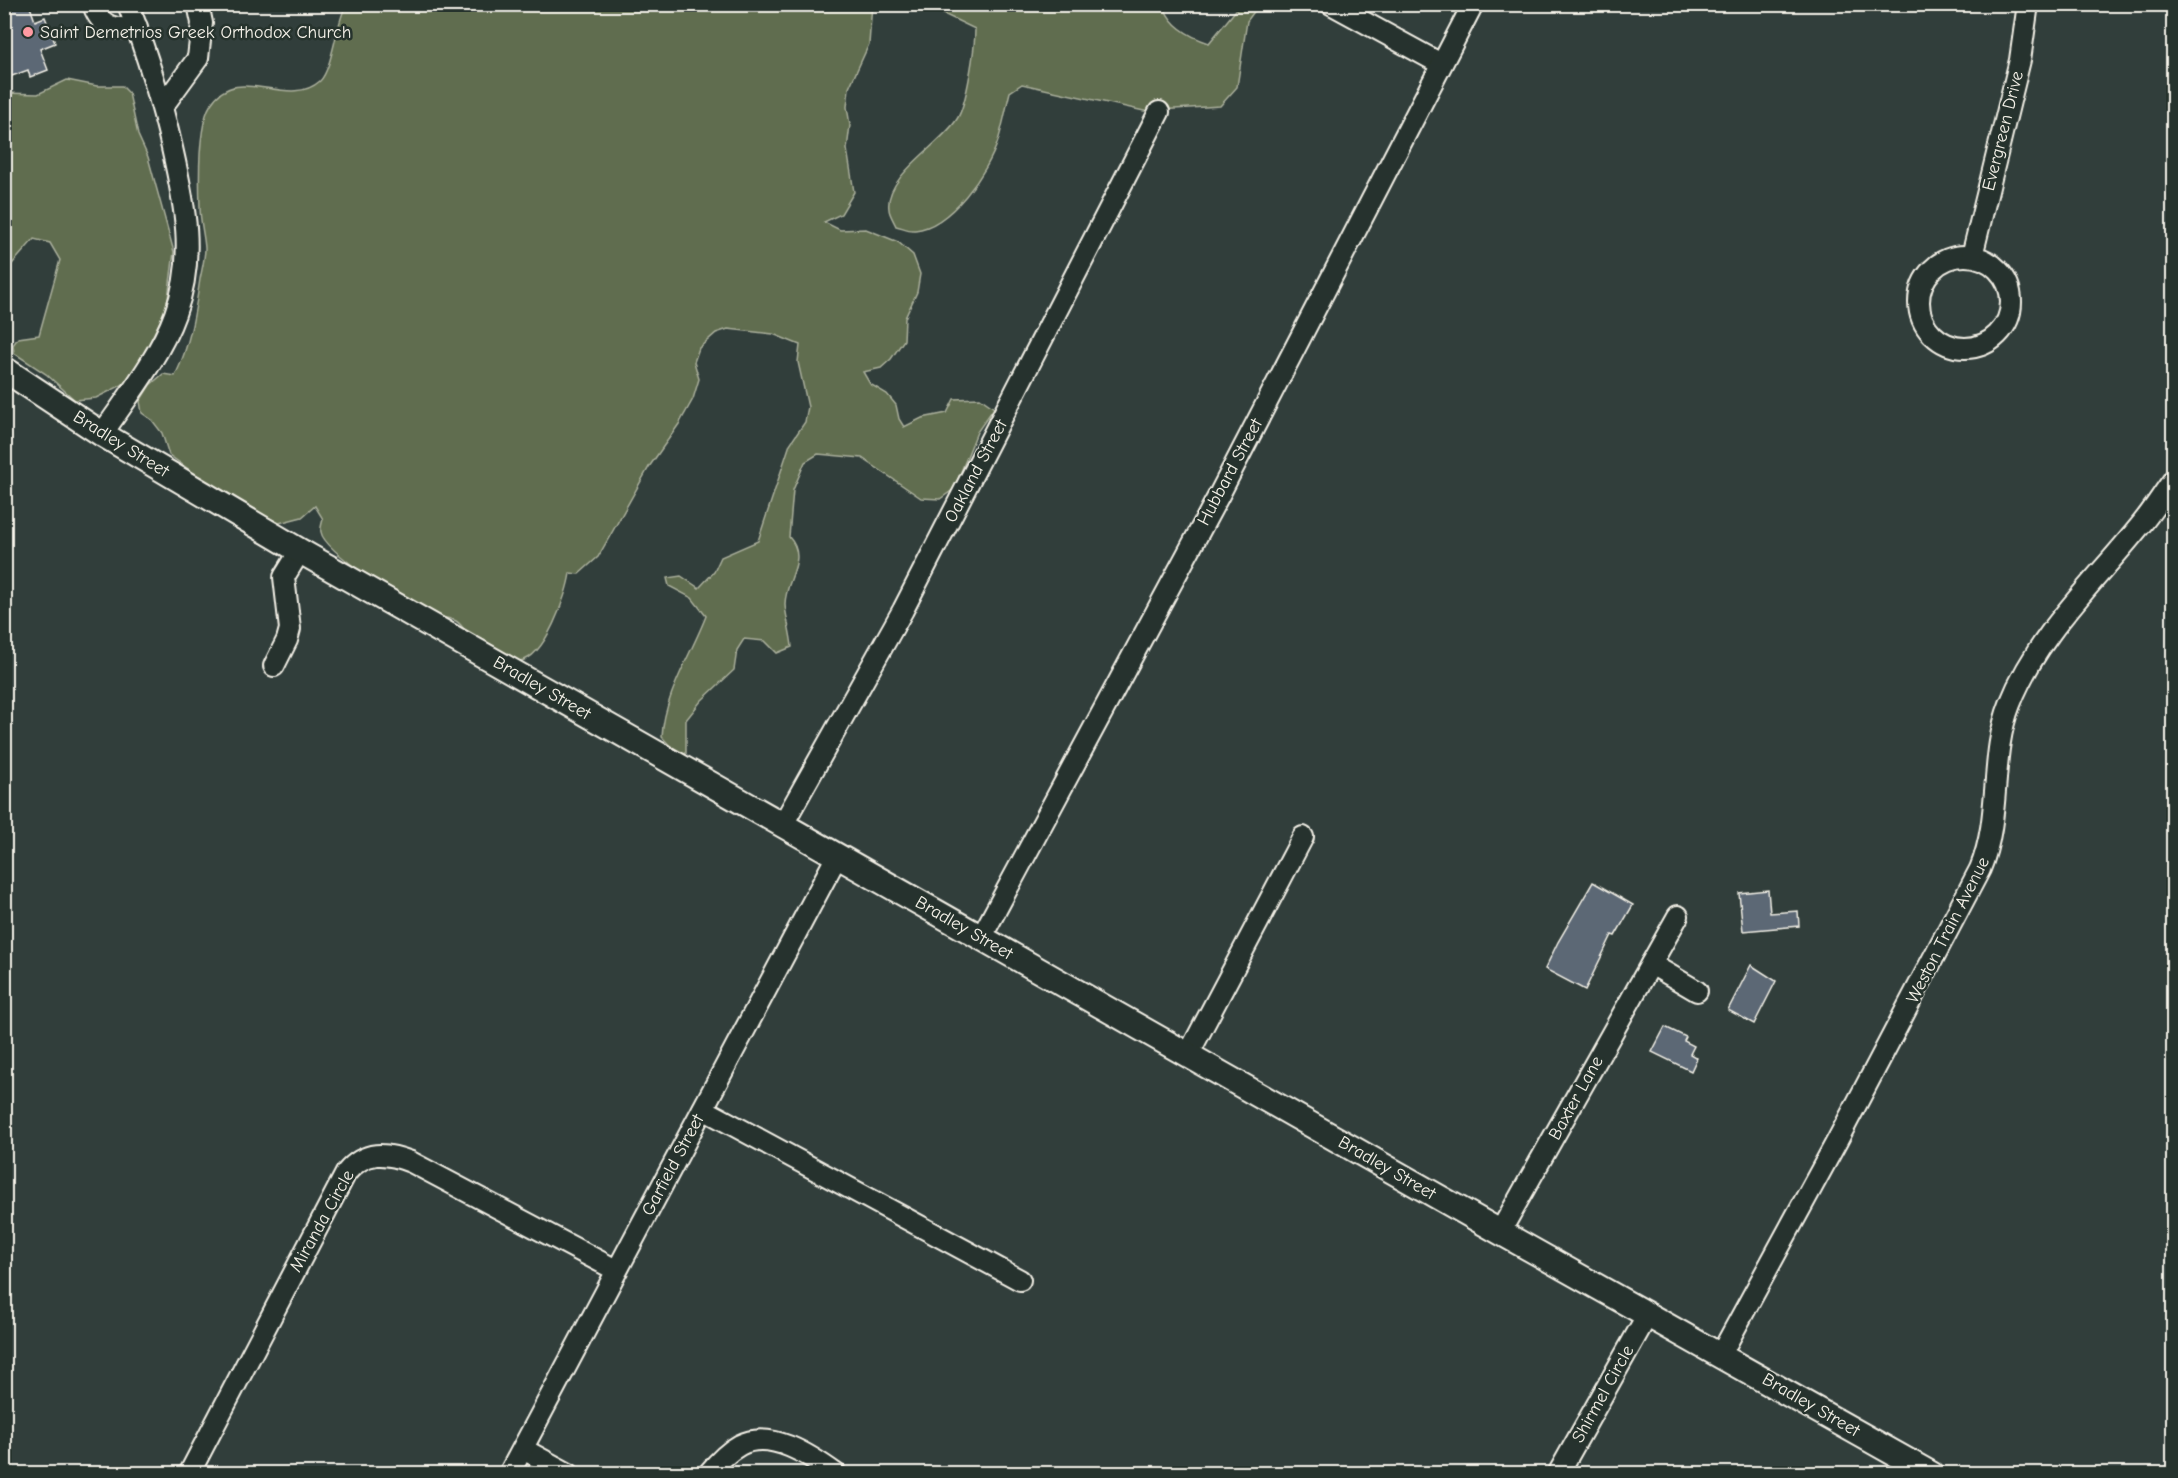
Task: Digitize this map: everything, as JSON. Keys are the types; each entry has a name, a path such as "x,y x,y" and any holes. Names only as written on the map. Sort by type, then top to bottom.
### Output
{"main road":[{"name":"Bradley Street","path":"4,369 102,434 300,550 1928,1473"}],"street":[{"path":"93,4 99,20 106,26 137,27"},
{"path":"102,434 174,317 184,285 188,252 187,222 162,106 128,4"},
{"path":"162,106 198,57 202,23 198,4"},
{"path":"1331,4 1441,64"},
{"name":"Hubbard Street","path":"982,936 1219,495 1473,4"},
{"name":"Evergreen Drive","path":"1972,256 2020,60 2028,4"},
{"name":"Oakland Street","path":"783,824 903,610 1159,112"},
{"path":"1972,256 1987,261 2004,276 2010,290 2011,306 2004,327 1994,338 1973,348 1958,348 1937,339 1926,327 1920,314 1920,291 1926,277 1936,266 1950,258 1972,256"},
{"name":"Weston Train Avenue","path":"1721,1354 1838,1141 1990,847 2002,732 2020,681 2054,628 2141,525 2174,479"},
{"path":"274,666 290,629 284,576 300,550"},
{"path":"1188,1055 1303,837"},
{"name":"Garfield Street","path":"509,1473 837,856"},
{"name":"Baxter Lane","path":"1500,1232 1678,916"},
{"path":"1651,964 1697,991"},
{"path":"703,1109 1020,1280"},
{"name":"Miranda Circle","path":"189,1473 346,1173 366,1156 387,1154 411,1162 616,1270"},
{"name":"Shirmel Circle","path":"1558,1473 1648,1314"},
{"path":"708,1473 724,1456 741,1444 765,1441 806,1453 836,1473"},
{"path":"523,1449 569,1473"}],"green space":[{"path":"872,4 869,44 849,88 847,107 850,125 847,149 854,192 841,214 824,222 840,230 866,229 898,242 913,255 920,274 917,292 905,318 904,340 891,359 881,368 863,372 870,384 887,394 896,405 899,419 904,427 922,418 947,413 954,399 980,398 994,408 977,432 954,489 940,499 921,498 862,458 818,454 805,462 793,490 789,537 797,553 797,562 785,604 792,647 777,653 765,641 744,639 737,650 734,670 701,701 686,720 686,754 675,751 662,737 664,721 673,691 706,616 692,598 669,586 667,578 681,576 699,588 714,572 721,557 758,541 790,444 805,422 808,407 798,362 800,345 773,334 728,329 716,333 699,348 694,362 699,379 693,399 679,424 649,467 598,557 579,574 570,573 559,610 546,638 529,657 520,661 509,659 494,651 469,634 456,621 433,615 407,602 352,565 326,541 321,531 323,519 315,506 302,517 279,523 226,496 169,455 162,433 152,420 142,413 140,401 150,385 163,374 175,376 185,353 191,329 205,252 200,212 200,169 204,125 211,104 222,92 234,87 248,86 293,91 307,89 320,81 328,67 346,5"},
{"path":"1108,4 1119,11 1137,5 1167,5 1165,9 1177,26 1209,43 1240,5 1256,9 1247,21 1237,87 1220,106 1144,111 1022,84 1010,92 993,154 966,196 954,209 928,227 913,230 896,226 889,209 890,197 895,185 915,161 950,129 957,119 964,101 972,62 975,29 925,5"},
{"path":"67,80 97,86 122,86 129,93 138,135 148,157 174,252 167,306 132,380 96,398 75,400 46,374 14,353 13,345 18,338 39,335 60,260 50,243 34,239 5,272 5,93 38,94"}],"building":[{"name":"Saint Demetrios Greek Orthodox Church","path":"4,4 29,4 35,21 45,17 55,43 40,49 48,70 30,77 28,70 4,79"},
{"path":"1593,882 1633,905 1615,936 1612,935 1585,990 1545,969"},
{"path":"1768,890 1770,913 1798,911 1799,926 1743,931 1739,893"},
{"path":"1751,965 1776,981 1754,1024 1728,1010"},
{"path":"1665,1027 1686,1037 1684,1041 1694,1046 1690,1054 1697,1058 1691,1071 1652,1052"}],"place":[{"name":"Saint Demetrios Greek Orthodox Church","path":"28,32"}]}
